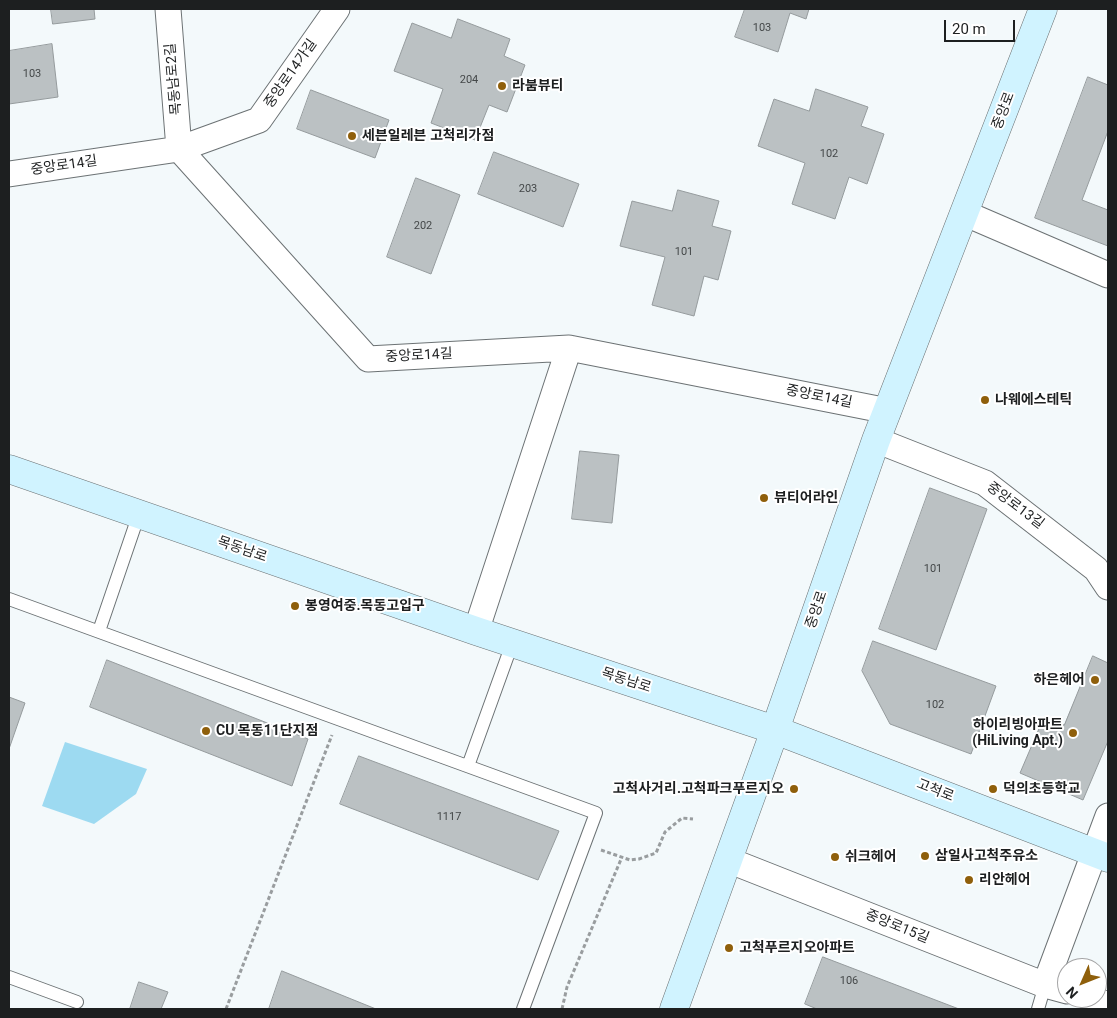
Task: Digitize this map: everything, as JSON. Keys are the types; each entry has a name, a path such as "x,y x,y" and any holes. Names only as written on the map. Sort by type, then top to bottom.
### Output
{"main road":[{"name":"중앙로","path":"674,1009 775,730 876,440 1044,9"},
{"name":"목동남로","path":"9,469 512,644 775,730"},
{"name":"고척로","path":"775,730 1101,855"}],"street":[{"name":"목동남로2길","path":"168,9 179,149"},
{"name":"중앙로14가길","path":"179,149 259,120 337,9"},
{"name":"중앙로14길","path":"9,174 179,149 368,359 569,348 888,410"},
{"path":"964,213 1108,275"},
{"path":"476,631 569,348"},
{"name":"중앙로13길","path":"876,440 985,483 1096,569 1108,587"},
{"path":"1056,988 1101,855 1108,816"},
{"name":"중앙로15길","path":"728,860 1056,988"}],"lane":[{"path":"99,632 139,514"},
{"path":"9,599 596,813 523,1009"},
{"path":"468,766 512,644"},
{"path":"9,977 77,1002"},
{"path":"1038,1009 1056,988"}],"path":[{"path":"226,1009 339,719"},
{"path":"583,847 603,850 630,860 639,859 656,853 665,832 682,818 694,819"},
{"path":"562,1009 567,986 622,857"}],"shaded area":[{"path":"65,742 147,769 136,794 94,824 42,806"}],"building":[{"path":"51,9 94,9 95,19 53,24"},
{"path":"745,9 809,9 806,19 790,13 778,52 735,37"},
{"path":"458,19 510,39 504,56 525,65 507,112 489,105 475,140 431,123 443,89 394,71 412,23 451,38"},
{"path":"52,44 58,97 9,104 9,51"},
{"path":"1088,77 1108,85 1108,131 1082,200 1108,210 1108,246 1035,218"},
{"path":"816,89 868,107 861,126 884,134 867,184 849,177 835,219 792,204 805,163 758,146 774,99 809,111"},
{"path":"311,90 389,120 375,158 297,129"},
{"path":"494,152 579,184 563,227 478,194"},
{"path":"416,178 460,195 431,274 387,257"},
{"path":"678,190 719,201 712,226 731,231 718,280 704,276 694,316 652,305 665,257 620,246 632,201 672,211"},
{"path":"580,451 619,455 612,523 572,519"},
{"path":"930,488 987,509 936,650 879,629"},
{"path":"873,641 996,686 971,754 890,724 862,671"},
{"name":"하이리빙아파트 (HiLiving Apt.)","path":"1093,656 1108,663 1108,741 1083,800 1020,773 1044,717 1064,725"},
{"path":"107,660 308,739 292,786 90,707"},
{"path":"9,697 25,703 9,749"},
{"path":"359,756 559,831 538,880 340,804"},
{"path":"823,957 959,1009 817,1009 805,1004"},
{"path":"282,971 376,1009 269,1009"},
{"path":"139,982 168,992 161,1009 130,1009"}],"place":[{"name":"라붐뷰티","path":"502,86"},
{"name":"세븐일레븐 고척리가점","path":"352,136"},
{"name":"나웨에스테틱","path":"985,400"},
{"name":"뷰티어라인","path":"764,498"},
{"name":"봉영여중.목동고입구","path":"295,606"},
{"name":"하은헤어","path":"1095,680"},
{"name":"CU 목동11단지점","path":"206,731"},
{"name":"하이리빙아파트 (HiLiving Apt.)","path":"1073,733"},
{"name":"고척사거리.고척파크푸르지오","path":"794,789"},
{"name":"덕의초등학교","path":"993,789"},
{"name":"삼일사고척주유소","path":"925,856"},
{"name":"쉬크헤어","path":"835,857"},
{"name":"리안헤어","path":"969,880"},
{"name":"고척푸르지오아파트","path":"729,948"}]}
